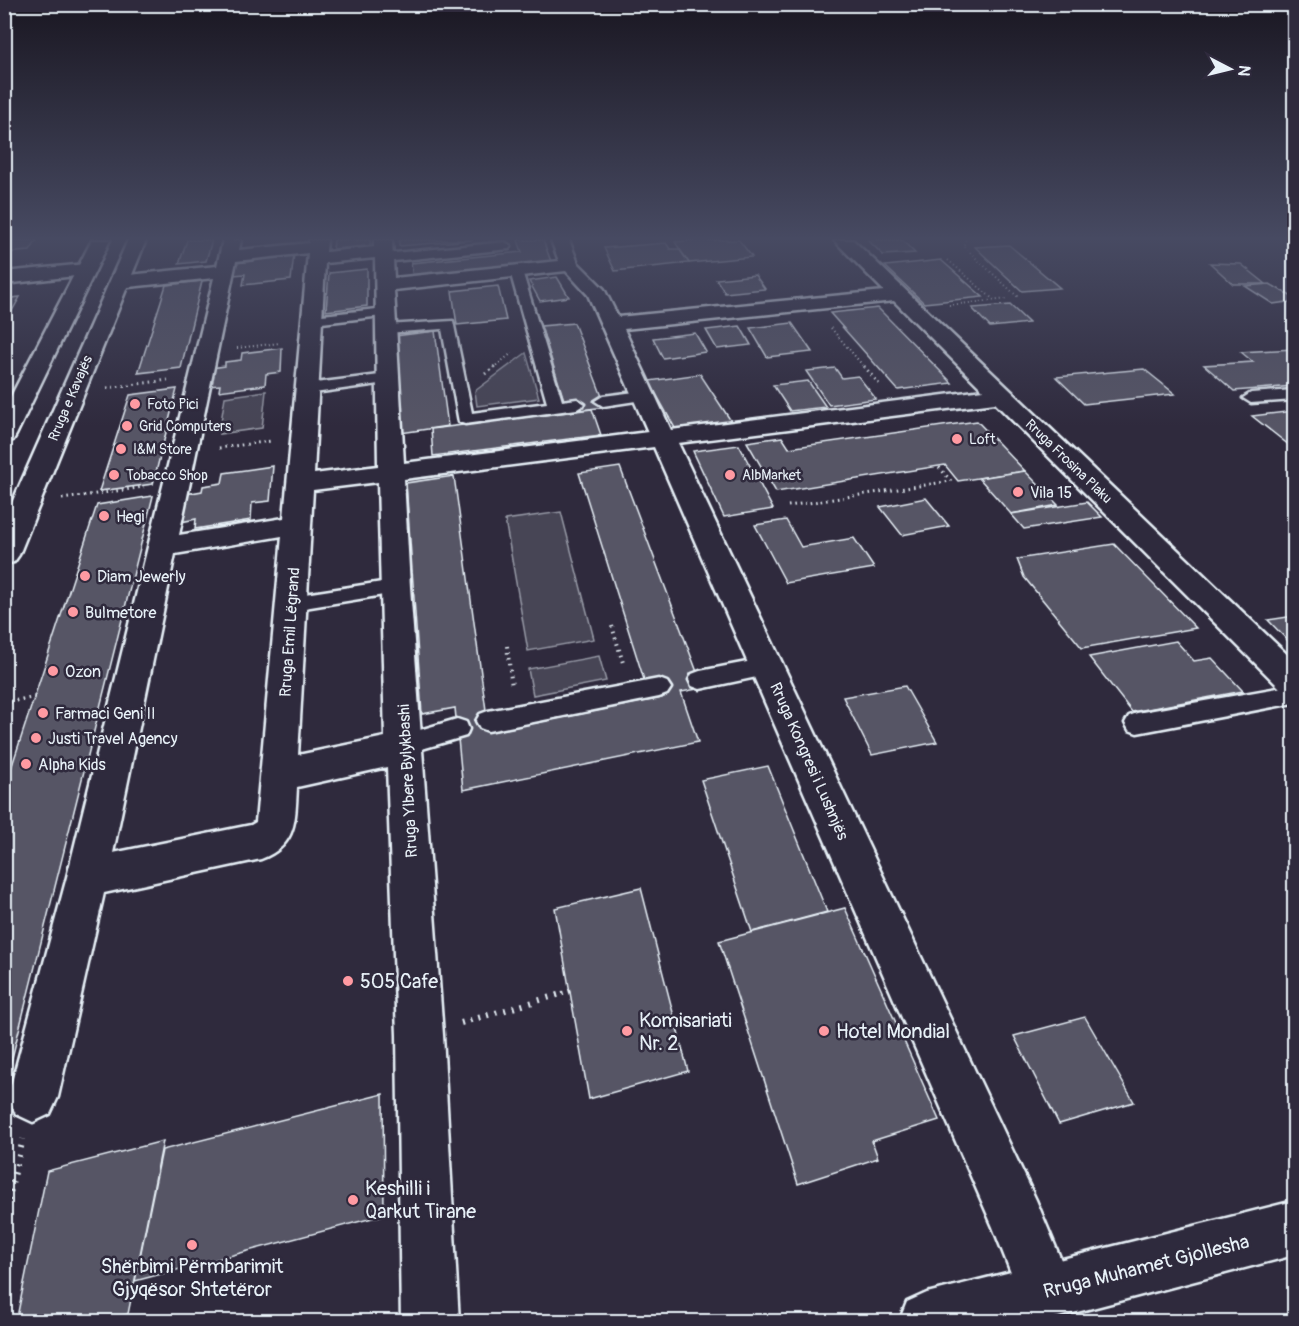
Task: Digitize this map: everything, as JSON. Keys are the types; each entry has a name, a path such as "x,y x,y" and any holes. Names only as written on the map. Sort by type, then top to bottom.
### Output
{"street":[{"path":"4,435 70,302"},
{"name":"Rruga e Kavajës","path":"4,555 111,302"},
{"path":"33,1097 87,878 218,302"},
{"name":"Rruga Emil Lëgrand","path":"87,878 261,841 270,834 275,825 314,302"},
{"name":"Rruga Ylbere Bylykbashi","path":"385,302 395,587 420,1035 430,1322"},
{"name":"Rruga Kongresi i Lushnjës","path":"601,302 1017,1219 1046,1291"},
{"path":"611,324 810,304 906,302"},
{"name":"Rruga Frosina Plaku","path":"906,302 1294,681"},
{"path":"301,484 1001,395"},
{"path":"163,547 296,525"},
{"path":"278,775 395,750 405,744"},
{"name":"Rruga Muhamet Gjollesha","path":"927,1322 1294,1228"}],"lane":[{"path":"525,302 556,407"},
{"path":"312,329 386,321 448,324 465,419 577,404"},
{"path":"307,389 388,379"},
{"path":"1251,398 1294,395"},
{"path":"603,401 643,396"},
{"path":"292,603 395,587"},
{"path":"700,680 768,667"},
{"path":"488,722 659,688"},
{"path":"1137,723 1294,694"},
{"path":"405,744 457,729"}],"path":[{"path":"906,302 917,302"},
{"path":"810,304 899,407"},
{"path":"100,388 204,363 312,329"},
{"path":"460,392 535,336"},
{"path":"184,453 304,436"},
{"path":"788,506 951,481 938,466"},
{"path":"59,499 177,482"},
{"path":"612,626 632,693"},
{"path":"507,646 516,716"},
{"path":"4,703 34,698"},
{"path":"420,1035 570,991"},
{"path":"4,1218 33,1097"}],"shaded area":[{"path":"526,353 539,398 477,406 475,391"},
{"path":"266,391 262,428 219,434 225,397"},
{"path":"561,512 594,639 528,651 505,520"},
{"path":"599,656 606,681 533,695 528,669"}],"building":[{"path":"4,302 17,302 4,325"},
{"path":"161,302 197,302 181,368 138,373"},
{"path":"327,302 367,302 367,306 326,311"},
{"path":"454,302 502,302 506,320 457,325"},
{"path":"1010,305 1029,323 990,327 972,308"},
{"path":"878,308 952,383 898,390 830,313"},
{"path":"574,323 606,407 579,410 575,398 564,400 541,326"},
{"path":"792,323 812,352 767,357 750,328"},
{"path":"740,326 751,345 717,349 706,330"},
{"path":"435,331 448,426 401,433 395,336"},
{"path":"695,333 706,352 663,358 653,338"},
{"path":"282,348 281,372 266,374 265,385 219,391 220,385 208,386 211,368 225,366 225,362 241,360 242,353"},
{"path":"1294,349 1294,386 1234,391 1204,365 1253,362 1241,352"},
{"path":"835,368 842,378 858,376 876,399 829,405 806,371"},
{"path":"1144,369 1175,394 1084,404 1056,377"},
{"path":"700,374 731,421 676,430 649,381"},
{"path":"808,381 826,407 790,411 773,385"},
{"path":"177,389 153,484 99,491 130,395"},
{"path":"592,409 601,435 433,456 431,429"},
{"path":"1294,411 1294,449 1252,416"},
{"path":"977,421 1025,471 958,481 945,465 776,492 747,442 782,437 789,448"},
{"path":"739,445 773,509 724,517 693,451"},
{"path":"273,466 270,501 252,503 251,520 195,529 196,519 181,522 186,494 202,491 203,486 222,483 224,473"},
{"path":"620,467 703,688 681,692 698,742 463,790 455,708 422,714 406,483 454,476 489,732 662,698 657,681 645,683 579,473"},
{"name":"Vila 15","path":"1025,471 1058,505 1011,514 979,478"},
{"path":"153,496 9,1070 4,1071 4,790 97,505"},
{"path":"926,498 949,526 902,535 880,507"},
{"path":"1087,502 1102,517 1024,529 1011,514"},
{"path":"786,520 801,547 854,538 874,568 786,583 755,525"},
{"path":"1114,544 1196,628 1082,648 1024,577 1017,559"},
{"path":"1294,616 1294,647 1268,620"},
{"path":"1176,641 1194,661 1212,658 1243,691 1132,712 1089,657"},
{"path":"905,686 937,742 872,755 843,697"},
{"path":"768,766 827,912 752,932 701,780"},
{"name":"Komisariati Nr. 2","path":"641,888 688,1071 589,1099 555,908"},
{"name":"Hotel Mondial","path":"845,908 939,1120 872,1141 878,1158 798,1184 719,941"},
{"path":"1085,1017 1134,1102 1059,1124 1014,1036"},
{"path":"383,1094 384,1215 135,1281 162,1150"},
{"path":"163,1141 128,1314 102,1322 16,1322 47,1171"}],"place":[{"name":"Foto Pici","path":"135,404"},
{"name":"Grid Computers","path":"127,426"},
{"name":"Loft","path":"957,439"},
{"name":"I&M Store","path":"121,449"},
{"name":"Tobacco Shop","path":"114,475"},
{"name":"AlbMarket","path":"730,475"},
{"name":"Vila 15","path":"1018,492"},
{"name":"Hegi","path":"104,516"},
{"name":"Diam Jewerly","path":"85,576"},
{"name":"Bulmetore","path":"73,612"},
{"name":"Ozon","path":"53,671"},
{"name":"Farmaci Geni II","path":"43,713"},
{"name":"Justi Travel Agency","path":"36,738"},
{"name":"Alpha Kids","path":"26,764"},
{"name":"505 Cafe","path":"348,981"},
{"name":"Komisariati Nr. 2","path":"627,1031"},
{"name":"Hotel Mondial","path":"824,1031"},
{"name":"Keshilli i Qarkut Tirane","path":"353,1200"},
{"name":"Shërbimi Përmbarimit Gjyqësor Shtetëror","path":"192,1245"}]}
